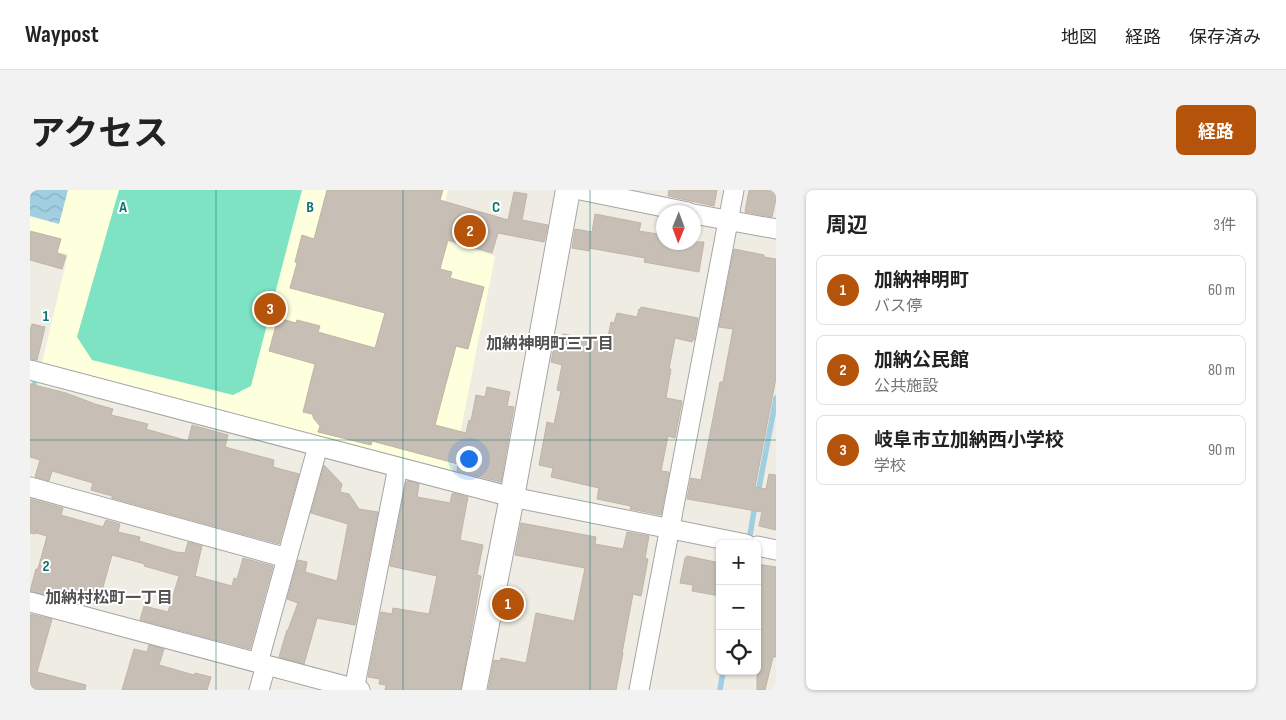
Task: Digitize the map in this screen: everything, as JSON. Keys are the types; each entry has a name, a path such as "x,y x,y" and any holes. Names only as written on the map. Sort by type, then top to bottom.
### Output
{"street":[{"path":"474,690 512,497 568,190"},
{"path":"580,190 656,205"},
{"path":"638,690 734,190"},
{"path":"701,215 776,229"},
{"path":"30,370 512,497 725,540"},
{"path":"259,690 262,664 287,558 318,446"},
{"path":"30,602 356,689 398,467"},
{"path":"30,487 287,558"},
{"path":"761,547 776,550"}],"shaded area":[{"path":"30,190 448,190 436,239 495,256 452,475 42,363 68,254 30,244"}],"green space":[{"path":"119,190 302,190 251,386 233,395 92,360 77,337"}],"water":[{"path":"30,190 68,190 59,224 30,216"}],"building":[{"path":"327,190 443,190 440,200 508,220 514,192 527,194 522,220 548,225 544,242 498,233 492,253 448,240 440,269 452,272 450,278 484,287 468,349 456,346 435,425 466,433 469,420 471,421 476,395 485,397 487,387 510,392 507,406 514,407 501,482 457,471 458,464 372,441 371,445 318,432 320,426 312,414 303,412 315,364 269,351 278,318 296,323 297,320 320,326 318,332 375,348 385,313 290,288 302,235 314,239"},
{"path":"669,190 717,190 714,206 668,196"},
{"path":"749,190 776,191 772,217 745,212"},
{"path":"595,214 641,223 639,231 656,234 656,250 701,250 701,242 704,242 699,272 644,262 645,258 589,248 589,251 572,248 575,229 592,232"},
{"path":"30,231 61,239 57,253 66,256 62,269 30,260"},
{"path":"734,249 776,259 776,378 755,487 766,489 769,474 776,475 776,530 759,526 762,512 687,499 691,478 701,480 720,382 723,382 733,329 719,327"},
{"path":"641,307 698,318 692,342 675,338 669,369 671,369 666,398 682,401 675,438 668,436 661,471 669,472 661,515 630,509 631,506 597,499 599,488 551,477 553,468 539,465 547,422 554,424 561,391 557,390 562,365 551,362 554,346 561,348 563,334 607,342 611,322 614,323 617,313 637,317"},
{"path":"32,324 45,327 37,360 30,359 30,331"},
{"path":"30,384 66,393 113,409 111,415 148,424 146,429 188,441 192,425 228,435 225,447 274,460 273,467 299,474 279,544 112,498 112,496 91,490 93,483 52,471 49,481 35,477 40,460 30,457"},
{"path":"324,465 342,484 340,492 349,494 359,509 378,512 355,625 317,618 304,664 279,657 298,603 287,599 298,560 307,562 305,572 337,581 348,524 311,513"},
{"path":"406,482 419,484 417,497 450,503 453,493 468,497 460,540 483,545 477,575 481,576 461,690 385,690 386,685 379,684 380,679 368,677 381,612 392,614 393,608 429,614 437,576 390,566"},
{"path":"30,499 63,508 61,515 103,527 106,520 120,524 118,532 140,537 139,541 176,552 185,553 188,542 202,546 195,576 232,586 234,578 237,579 243,558 273,566 250,649 140,620 144,606 168,612 179,576 112,555 98,605 58,594 57,598 30,591 47,536 36,533 37,530 35,534 30,533"},
{"path":"521,523 596,537 595,544 623,549 627,532 649,536 645,558 648,559 641,596 633,594 616,690 488,690 494,660 500,661 501,658 526,663 536,613 574,621 585,568 515,555"},
{"path":"687,556 716,562 716,595 692,591 693,585 680,583"},
{"path":"761,565 776,567 776,657 773,657 765,690 757,690 757,675 761,675"},
{"path":"30,614 52,619 37,672 86,685 85,690 30,690"},
{"path":"149,645 164,649 159,665 194,675 195,673 211,677 207,690 122,690 134,649 147,652"}],"waterway":[{"path":"30,399 34,384"},
{"path":"758,493 776,398"},
{"path":"750,535 755,505"},
{"path":"720,690 722,675"}],"place":[{"name":"加納公民館","path":"470,231"},
{"name":"岐阜市立加納西小学校","path":"270,309"},
{"name":"加納神明町","path":"508,604"}],"district":[{"name":"加納神明町三丁目","path":"550,344"},
{"name":"加納村松町一丁目","path":"109,598"}]}
